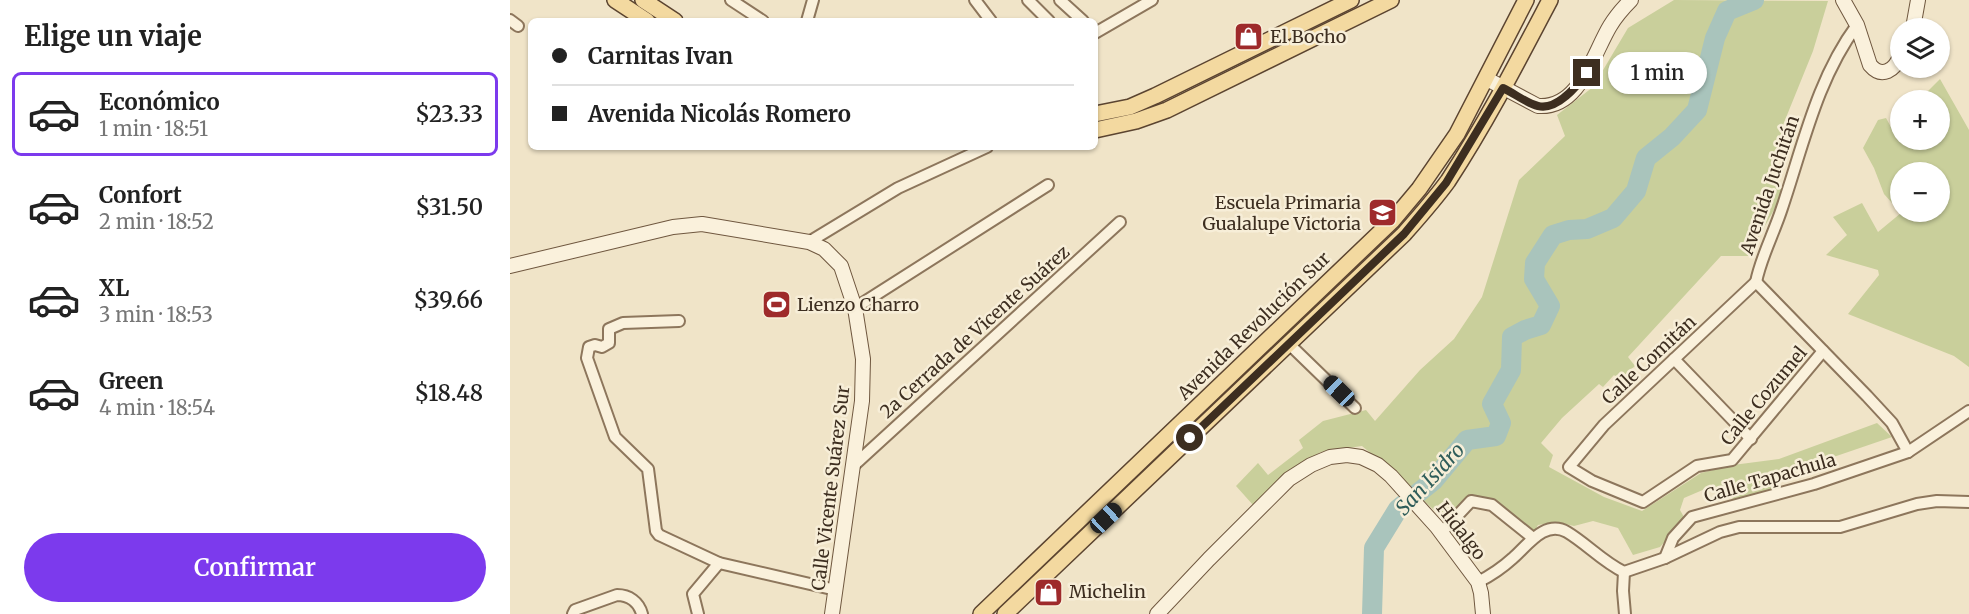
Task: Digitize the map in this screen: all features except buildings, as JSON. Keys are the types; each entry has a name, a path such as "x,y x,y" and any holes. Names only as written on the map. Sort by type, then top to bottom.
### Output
{"main road":[{"path":"615,0 645,8 668,18"},
{"path":"1098,129 1136,121 1167,110 1391,0"},
{"name":"Avenida Revolución Sur","path":"981,614 1393,220 1438,162 1486,79 1526,0"},
{"name":"Avenida Revolución Sur","path":"1005,614 1410,226 1446,183 1503,88 1550,0"},
{"path":"1098,113 1130,107 1155,96 1343,1"}],"street":[{"path":"731,0 758,18"},
{"path":"808,18 813,0"},
{"path":"975,0 989,18"},
{"path":"1028,0 1046,18"},
{"path":"1060,0 1080,18"},
{"path":"1098,31 1152,0"},
{"path":"1486,79 1538,106 1546,106 1567,96 1587,73 1610,26 1631,0"},
{"path":"1843,0 1857,25 1870,65 1874,70 1885,73 1890,71"},
{"path":"1915,18 1918,0"},
{"path":"1343,1 1348,22"},
{"name":"Avenida Juchitán","path":"1857,25 1842,46 1818,99 1799,150 1782,207 1759,267 1756,282 1892,423 1908,452"},
{"path":"510,266 673,227 702,224 809,242 898,188 980,150"},
{"path":"855,308 1048,185"},
{"name":"2a Cerrada de Vicente Suárez","path":"852,467 1120,222"},
{"name":"Calle Vicente Suárez Sur","path":"809,242 824,249 841,266 855,308 863,359 862,401 832,614"},
{"name":"Calle Comitán","path":"1569,466 1592,437 1756,282"},
{"path":"679,321 623,324 609,329 609,343 602,348 596,345 589,347 587,358 615,437 648,469 656,531 659,536 718,563 836,590"},
{"path":"1288,343 1355,408"},
{"name":"Calle Cozumel","path":"1569,466 1592,481 1643,502 1697,466 1732,460 1823,351"},
{"path":"1674,359 1750,439"},
{"name":"Calle Tapachula","path":"1665,558 1673,538 1692,518 1814,484 1908,452 1969,411"},
{"name":"Hidalgo","path":"1157,614 1289,479 1311,465 1330,457 1347,455 1370,461 1391,476 1439,530 1478,582"},
{"path":"1439,530 1471,501 1492,505 1533,538"},
{"path":"1482,614 1478,582 1514,558 1533,538 1552,529 1565,530 1612,566 1624,572 1665,558 1720,532 1739,527 1840,527 1917,504 1937,501 1969,502"},
{"path":"698,614 693,594 718,563"},
{"path":"1624,572 1624,614"},
{"path":"573,614 576,610 617,595 624,595 637,604 642,614"}],"green space":[{"path":"1674,0 1828,1 1813,51 1783,125 1774,165 1783,194 1748,256 1721,256 1628,357 1635,366 1619,380 1614,375 1603,387 1599,384 1562,418 1541,443 1553,455 1549,467 1604,497 1642,511 1701,473 1733,465 1779,459 1877,423 1892,437 1778,476 1780,488 1735,500 1712,486 1684,498 1680,510 1685,519 1660,547 1633,555 1618,528 1593,521 1574,526 1556,522 1538,525 1534,532 1495,499 1470,495 1444,519 1362,446 1321,452 1290,469 1253,505 1236,486 1258,463 1268,475 1303,448 1299,440 1323,421 1366,410 1375,421 1420,370 1454,339 1482,297 1519,180 1565,136 1557,115 1593,87 1628,28"},
{"path":"1940,79 1946,90 1929,90"},
{"path":"1950,97 1969,130 1969,367 1954,356 1848,314 1879,275 1878,270 1826,255 1847,235 1833,217 1862,203 1878,232 1890,222 1950,222 1950,162 1890,162 1890,201 1884,194 1863,148 1878,120 1886,118 1890,125 1890,150 1950,150"}],"waterway":[{"name":"San Isidro","path":"1372,614 1374,548 1398,509 1433,481 1467,440 1496,436 1501,423 1492,404 1511,370 1512,337 1541,325 1550,306 1534,279 1535,263 1553,235 1569,230 1587,229 1613,218 1636,191 1646,158 1672,137 1697,110 1715,38 1727,11 1754,0"}],"place":[{"name":"El Bocho","path":"1249,37"},
{"name":"Escuela Primaria Gualalupe Victoria","path":"1382,213"},
{"name":"Lienzo Charro","path":"776,305"},
{"name":"Michelin","path":"1048,592"}],"route":[{"path":"1190,438 1404,234 1446,183 1503,88 1538,106 1546,106 1567,96 1587,73"}]}
